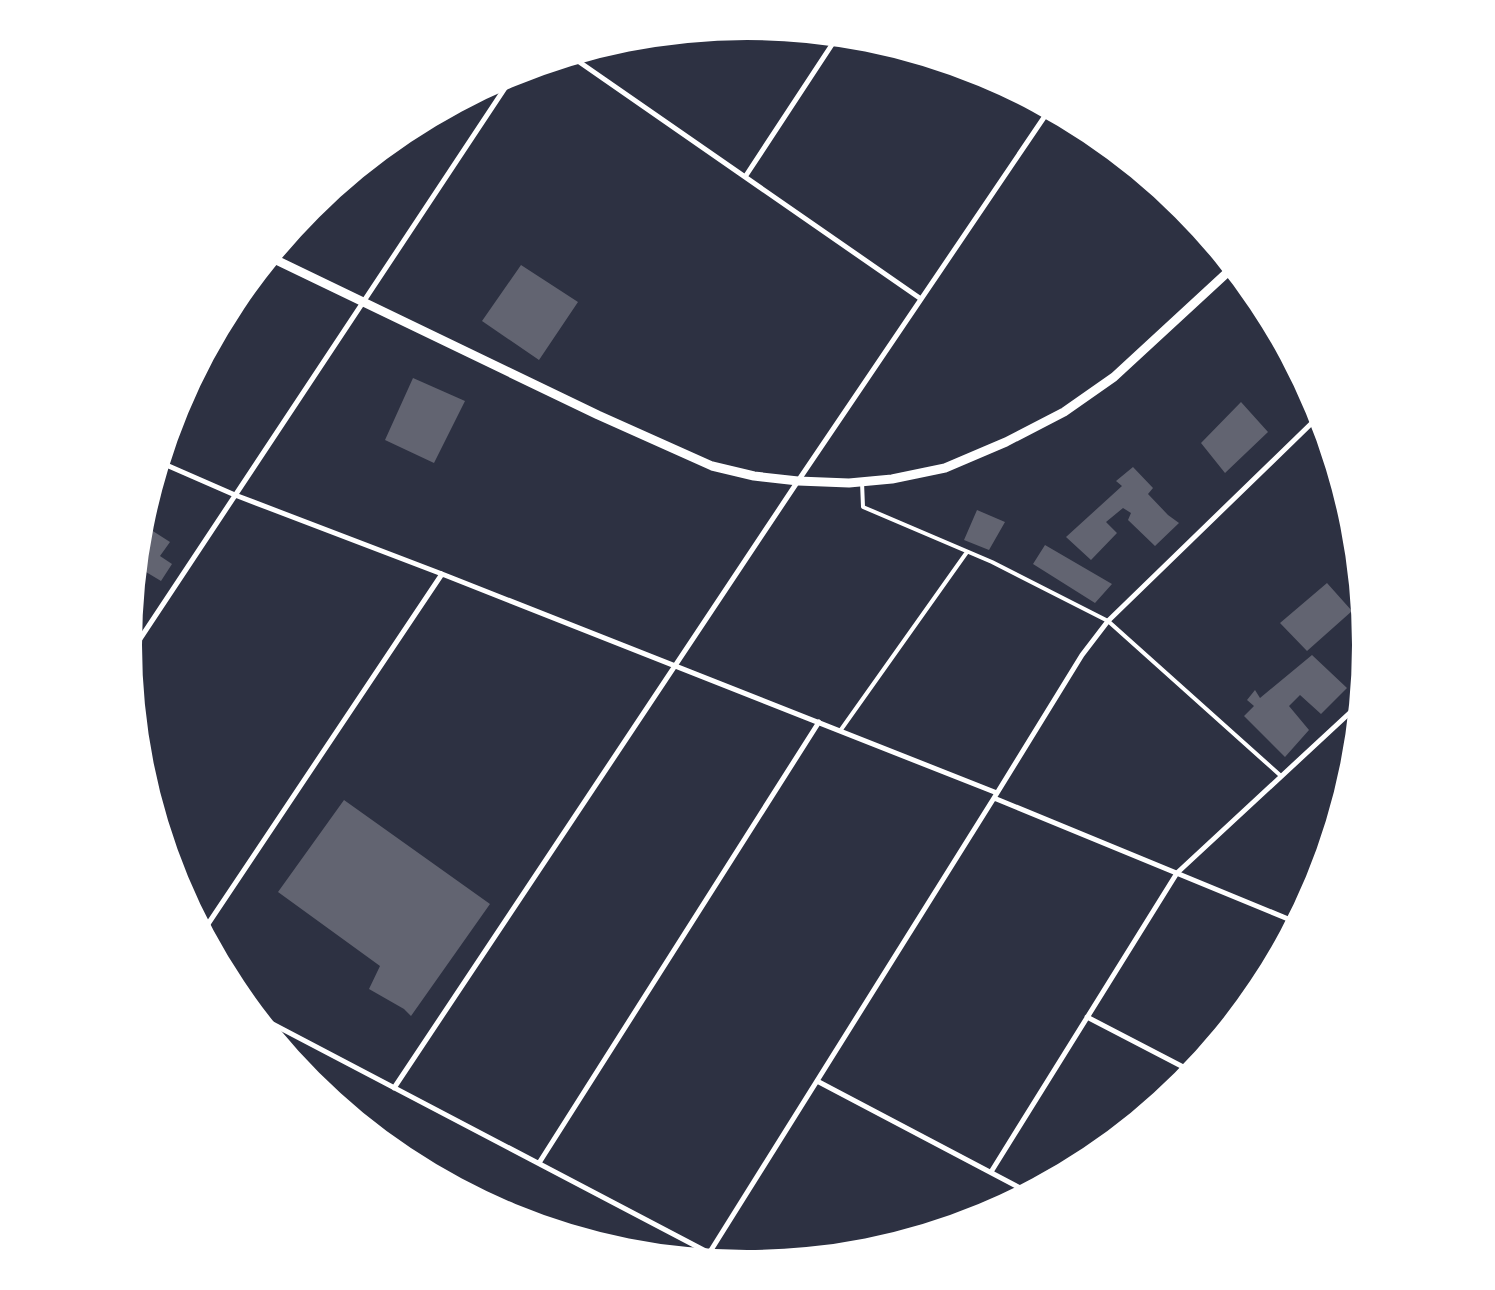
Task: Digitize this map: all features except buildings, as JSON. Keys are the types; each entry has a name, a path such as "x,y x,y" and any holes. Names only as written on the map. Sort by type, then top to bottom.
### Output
{"street":[{"path":"745,177 831,46"},
{"path":"582,64 921,299"},
{"path":"142,635 502,92"},
{"path":"394,1088 798,481 1043,117"},
{"path":"280,262 598,415 712,466 754,476 798,481 862,482 892,479 945,468 1006,442 1064,412 1114,377 1225,275"},
{"path":"714,1249 1082,654 1108,621 1310,425"},
{"path":"170,466 819,722 1287,919"},
{"path":"210,922 442,574"},
{"path":"991,1172 1177,873 1348,714"},
{"path":"539,1163 819,722"},
{"path":"1087,1017 1181,1066"},
{"path":"280,1028 700,1248"},
{"path":"817,1081 1018,1187"}],"lane":[{"path":"862,482 863,507 992,562 1108,621 1281,776"},
{"path":"840,731 967,552"}]}
